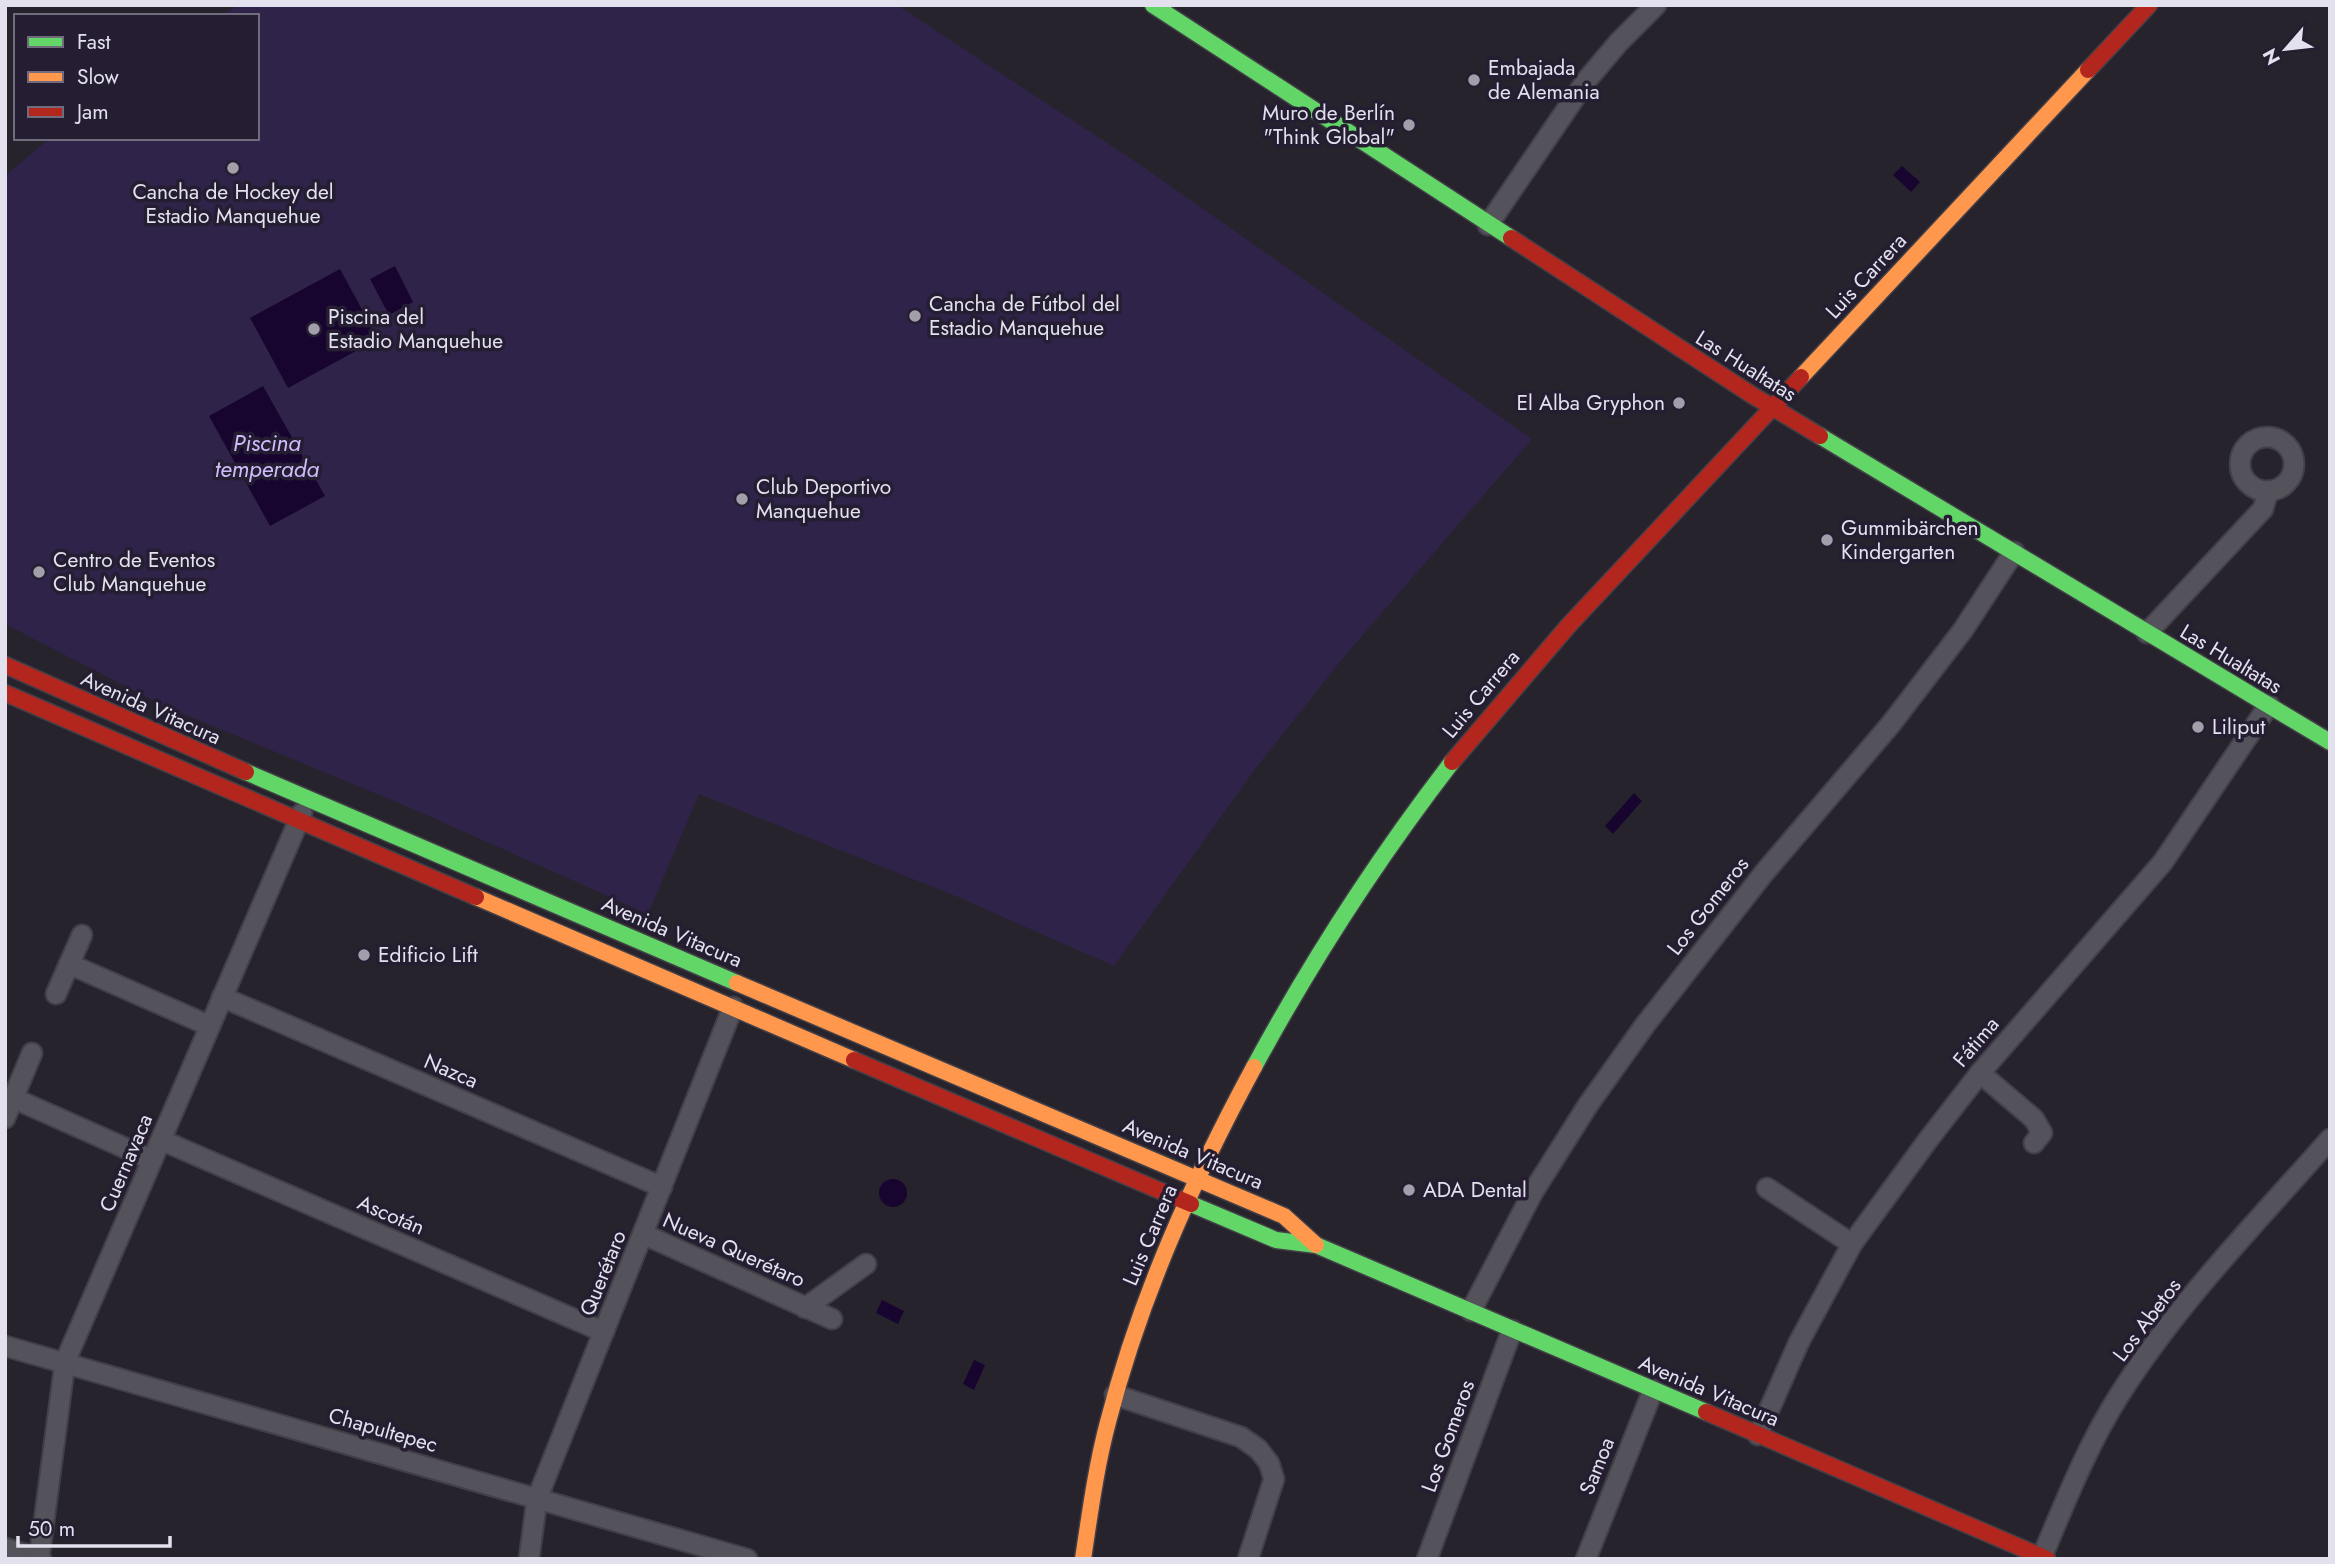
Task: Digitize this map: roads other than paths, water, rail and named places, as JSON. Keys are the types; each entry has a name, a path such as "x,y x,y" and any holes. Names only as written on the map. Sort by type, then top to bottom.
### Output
{"main road":[{"name":"Las Hualtatas","path":"1153,5 1180,12 1489,225 1772,407 2330,743"},
{"name":"Luis Carrera","path":"1083,1559 1095,1485 1115,1395 1149,1292 1196,1178 1300,983 1412,816 1462,750 1569,624 2149,5"},
{"name":"Avenida Vitacura","path":"5,666 309,800 1284,1216 1316,1245"},
{"name":"Avenida Vitacura","path":"5,693 1186,1202 1276,1240 1316,1245 2052,1558"}],"street":[{"path":"1489,225 1586,80 1656,5"},
{"path":"2147,633 2263,509 2269,491"},
{"name":"Los Gomeros","path":"1471,1311 1533,1192 1588,1105 1645,1024 1764,873 1891,724 1963,630 2014,552"},
{"name":"Fátima","path":"1758,1435 1799,1342 1852,1244 1980,1073 2163,862 2269,705"},
{"name":"Cuernavaca","path":"40,1559 65,1362 309,800"},
{"path":"56,994 82,934"},
{"path":"69,964 210,1026"},
{"name":"Nazca","path":"222,997 662,1187"},
{"name":"Querétaro","path":"529,1559 537,1499 733,1007"},
{"path":"5,1118 32,1053"},
{"path":"1980,1073 2034,1119 2042,1133 2034,1143"},
{"path":"13,1098 152,1160"},
{"name":"Los Abetos","path":"2052,1558 2086,1459 2120,1394 2200,1286 2330,1139"},
{"name":"Ascotán","path":"161,1140 604,1332"},
{"path":"1767,1188 1852,1244"},
{"name":"Nueva Querétaro","path":"643,1234 832,1319"},
{"name":"Nueva Querétaro","path":"806,1308 866,1264"},
{"name":"Los Gomeros","path":"1427,1559 1512,1330"},
{"name":"Chapultepec","path":"5,1346 747,1559"},
{"name":"Samoa","path":"1586,1559 1653,1390"},
{"path":"1115,1395 1241,1437 1258,1449 1269,1463 1274,1479 1248,1559"},
{"path":"5,1548 40,1559"}],"water":[{"path":"1902,166 1920,182 1911,192 1893,175"},
{"path":"395,266 413,302 389,315 370,279"},
{"name":"Piscina del Estadio Manquehue","path":"340,269 378,339 288,388 250,318"},
{"name":"Piscina temperada","path":"263,386 325,496 270,526 209,416"},
{"path":"1634,793 1642,801 1613,834 1605,826"},
{"path":"893,1179 903,1183 907,1193 903,1203 893,1207 883,1203 879,1193 883,1183"},
{"path":"882,1300 904,1311 898,1324 876,1313"},
{"path":"974,1360 985,1365 974,1390 963,1384"}],"place":[{"name":"Embajada de Alemania","path":"1474,80"},
{"name":"Muro de Berlín \"Think Global\"","path":"1409,125"},
{"name":"Cancha de Hockey del Estadio Manquehue","path":"233,168"},
{"name":"Cancha de Fútbol del Estadio Manquehue","path":"915,316"},
{"name":"Piscina del Estadio Manquehue","path":"314,329"},
{"name":"El Alba Gryphon","path":"1679,403"},
{"name":"Club Deportivo Manquehue","path":"742,499"},
{"name":"Gummibärchen Kindergarten","path":"1827,540"},
{"name":"Centro de Eventos Club Manquehue","path":"39,572"},
{"name":"Liliput","path":"2198,727"},
{"name":"Edificio Lift","path":"364,955"},
{"name":"ADA Dental","path":"1409,1190"}]}
